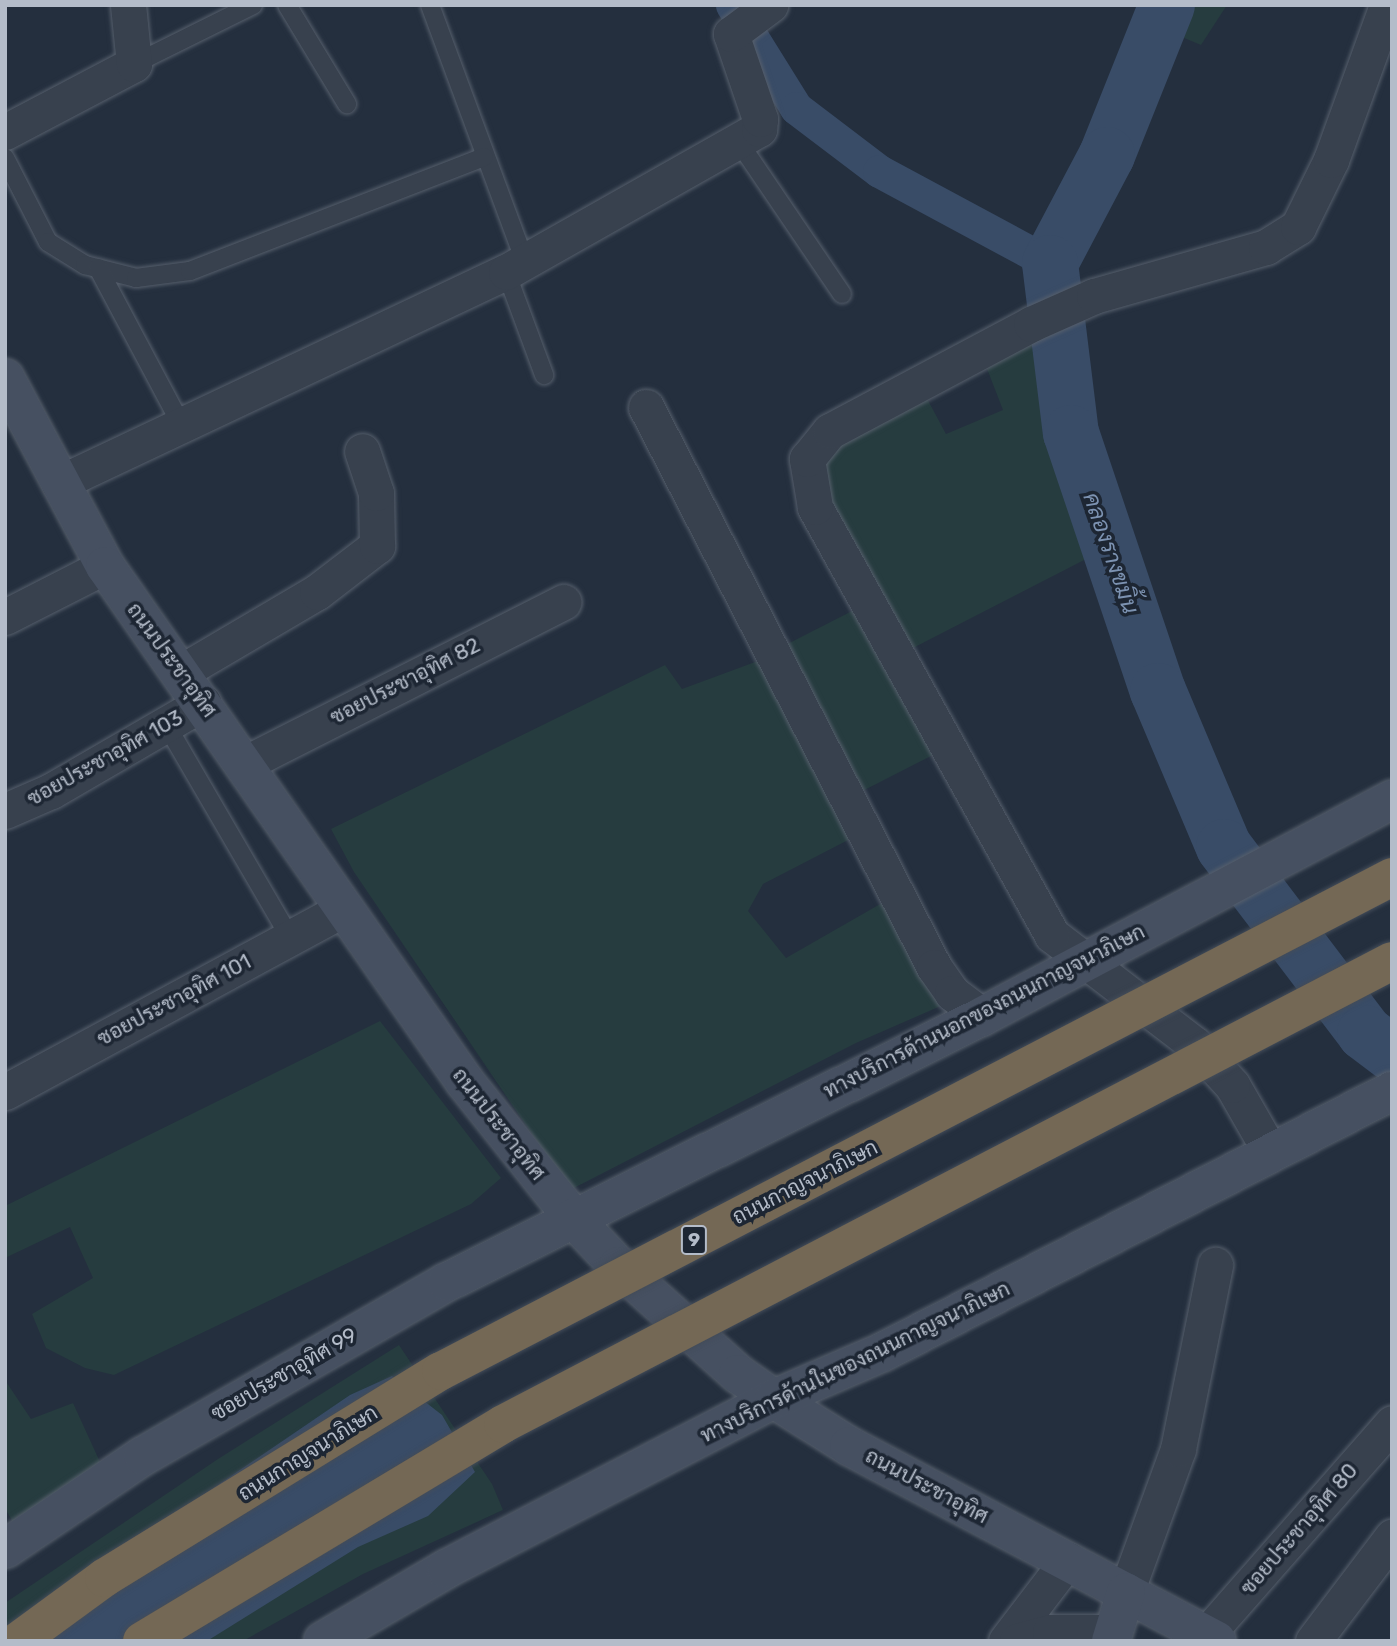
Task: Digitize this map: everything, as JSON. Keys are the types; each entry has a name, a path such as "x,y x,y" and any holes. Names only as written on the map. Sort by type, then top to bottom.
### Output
{"highway":[{"name":"ถนนกาญจนาภิเษก","path":"18,1641 104,1578 441,1371 1392,877"},
{"path":"142,1641 503,1424 1392,961"}],"main road":[{"name":"ถนนประชาอุทิศ","path":"5,378 105,566 246,763 343,909 465,1082 573,1217 659,1304 774,1399 849,1446 1211,1638"},
{"name":"ทางบริการด้านนอกของถนนกาญจนาภิเษก","path":"573,1217 983,1016 1392,799"},
{"name":"ทางบริการด้านในของถนนกาญจนาภิเษก","path":"323,1641 446,1569 774,1399 883,1352 1382,1096"},
{"name":"ซอยประชาอุทิศ 99","path":"5,1549 143,1456 286,1371 573,1217"},
{"path":"1112,1636 1126,1592"}],"street":[{"path":"5,132 134,64 128,5"},
{"path":"59,483 515,267 762,126 731,34 770,5"},
{"path":"1271,1153 1232,1085 1194,1044 1052,935 815,507 807,459 830,431 1031,324 1094,296 1266,247 1297,227 1331,160 1387,5"},
{"path":"646,407 934,967 952,993 983,1016"},
{"path":"181,672 317,592 377,546 376,493 362,451"},
{"path":"5,617 105,566"},
{"name":"ซอยประชาอุทิศ 82","path":"246,763 564,602"},
{"name":"ซอยประชาอุทิศ 103","path":"5,811 51,791 203,703"},
{"name":"ซอยประชาอุทิศ 101","path":"5,1093 343,909"},
{"path":"1126,1592 1178,1449 1215,1265"},
{"name":"ซอยประชาอุทิศ 80","path":"1211,1638 1392,1423"},
{"path":"1313,1641 1392,1537"},
{"path":"1006,1641 1068,1560"},
{"path":"1017,1641 1050,1632 1112,1636"}],"lane":[{"path":"134,64 253,5"},
{"path":"287,5 347,104"},
{"path":"430,5 484,158 544,375"},
{"path":"738,141 842,294"},
{"path":"5,158 48,242 98,268 136,278 190,271 484,158"},
{"path":"98,268 181,424"},
{"path":"167,726 290,937"}],"green space":[{"path":"1181,5 1227,5 1201,45 1177,35"},
{"path":"1036,335 1058,474 1090,557 911,649 829,513 817,472 836,437 924,393 946,434 1003,410 984,361"},
{"path":"858,608 933,755 859,793 784,646"},
{"path":"766,658 852,838 763,884 748,911 786,958 889,899 943,1005 856,1043 570,1190 354,872 331,829 665,665 682,689"},
{"path":"380,1021 501,1178 471,1204 114,1375 85,1368 46,1348 32,1314 93,1278 70,1227 5,1258 5,1206"},
{"path":"399,1345 492,1484 503,1510 363,1574 243,1641 5,1641 5,1603 218,1459"},
{"path":"5,1380 31,1419 73,1403 100,1462 15,1526 5,1508"}],"water":[{"path":"392,1376 442,1415 475,1472 428,1516 358,1547 207,1641 5,1641 5,1630 350,1395"}],"waterway":[{"path":"732,5 796,108 879,171 1050,263"},
{"name":"คลองรางขมิ้น","path":"1167,5 1107,155 1050,263 1071,433 1158,691 1224,847 1365,1033 1392,1053"}]}
